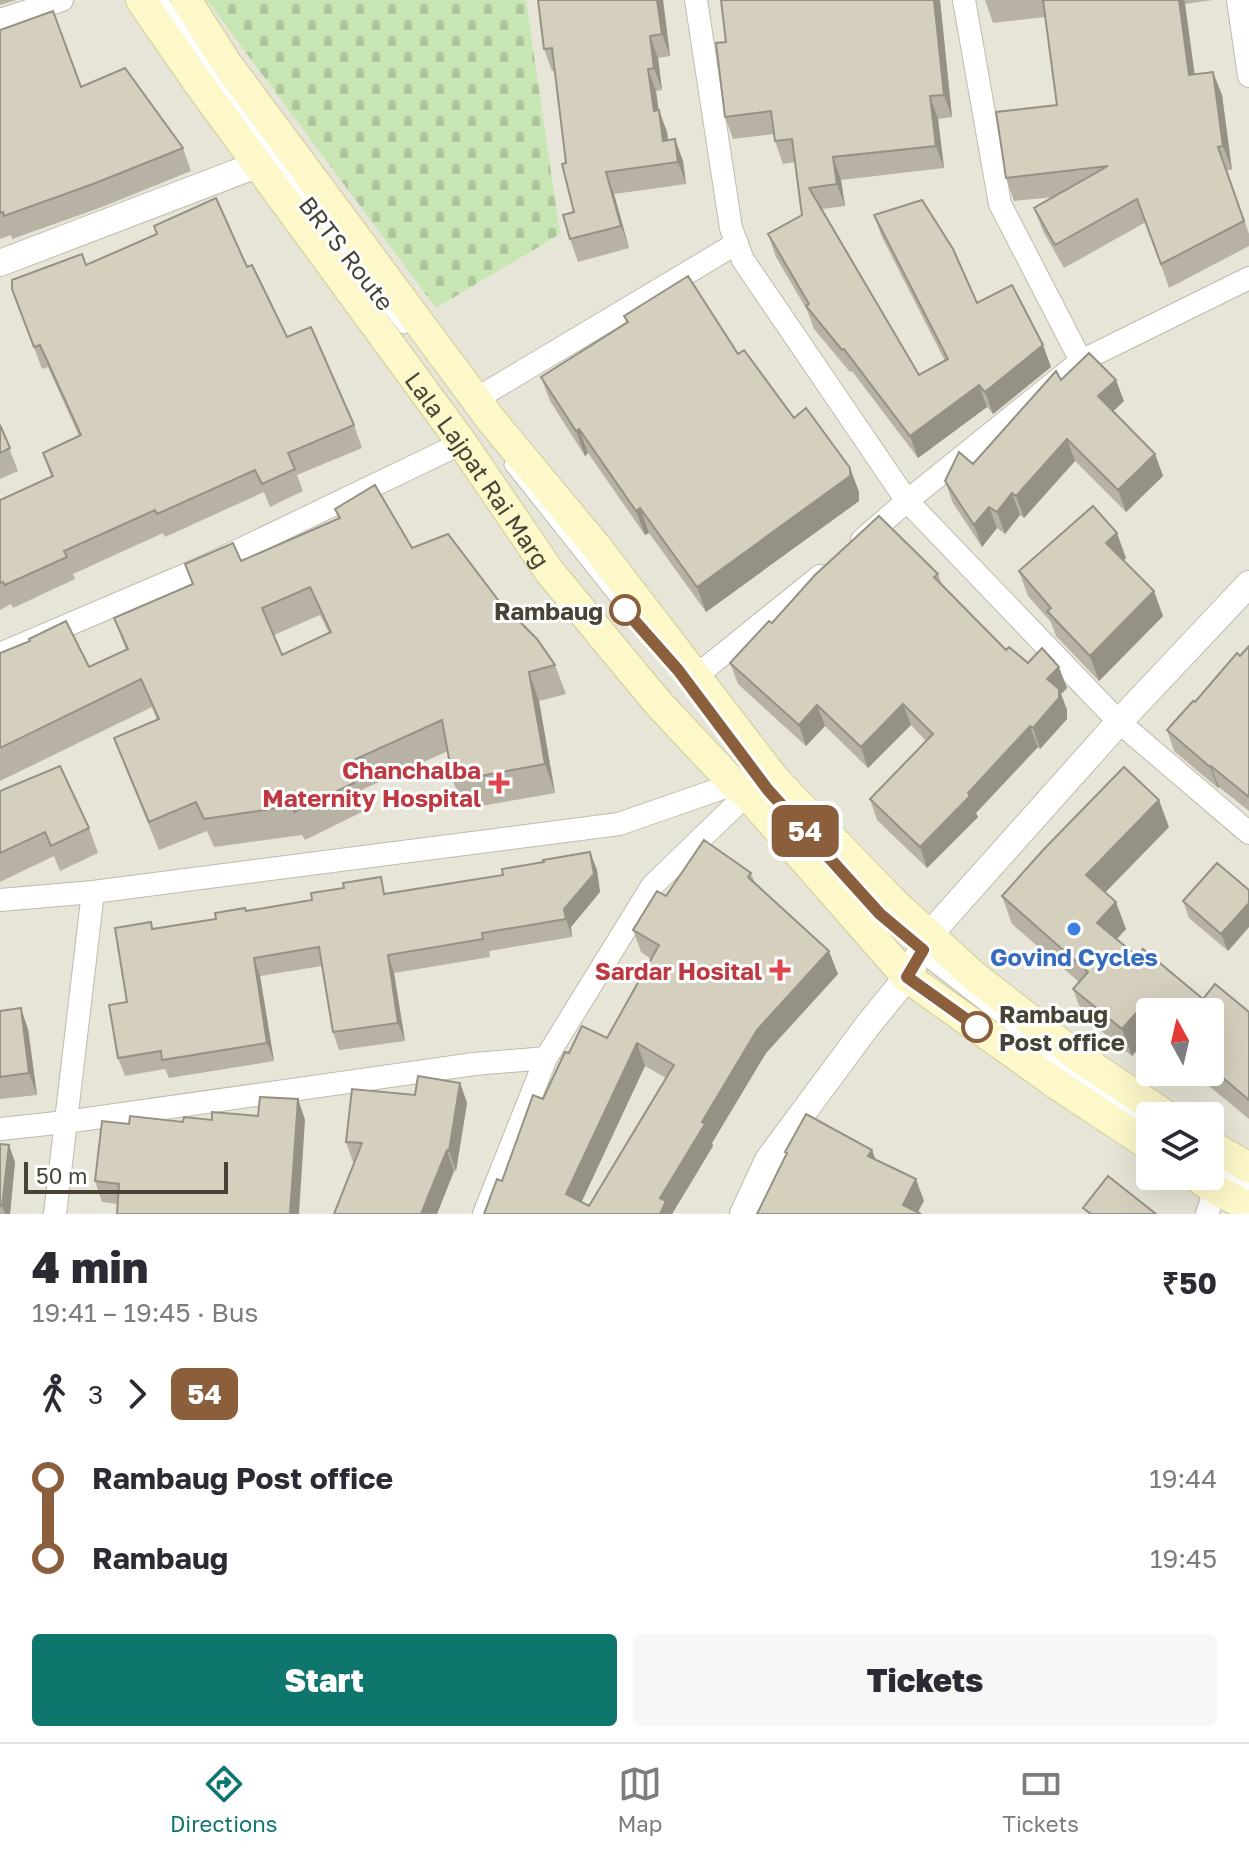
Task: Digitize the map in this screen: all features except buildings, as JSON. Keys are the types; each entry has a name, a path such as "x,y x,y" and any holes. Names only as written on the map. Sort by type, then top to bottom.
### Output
{"main road":[{"name":"Lala Lajpat Rai Marg","path":"141,0 462,443 549,571 658,703 749,789 907,977 1136,1137"},
{"name":"Lala Lajpat Rai Marg","path":"186,0 227,64 476,399 595,545 687,673 776,781 893,902 926,942 1078,1057 1146,1102"},
{"path":"1224,1153 1249,1168"},
{"path":"1215,1190 1249,1207"}],"street":[{"path":"0,20 62,0"},
{"path":"696,0 731,228 743,260 907,501 1119,722 1249,833"},
{"path":"964,0 1000,204 1081,361"},
{"path":"1238,0 1249,76"},
{"path":"0,263 259,164"},
{"path":"476,399 737,243"},
{"path":"687,673 842,557 1081,361 1249,278"},
{"path":"0,654 206,566 462,443"},
{"path":"743,1214 768,1160 907,977 926,942 1119,722 1249,584"},
{"path":"0,900 93,892 619,824 749,789"},
{"path":"484,1214 546,1058 652,886 749,789"},
{"path":"55,1214 93,892"},
{"path":"0,1129 474,1064 546,1058"}],"lane":[{"name":"BRTS Route","path":"163,0 253,131 416,343"},
{"path":"500,452 651,640"},
{"path":"660,650 687,673 749,789"},
{"path":"808,835 880,914 926,942 932,965 1067,1069 1136,1116"},
{"path":"1224,1186 1249,1186"}],"shaded area":[{"path":"0,0 1249,0 1249,1214 0,1214"}],"green space":[{"path":"207,0 526,0 560,234 436,308"}],"bus line":[{"name":"54","path":"625,610 678,670 768,790 880,914 923,950 907,977 977,1027"}],"place":[{"name":"Rambaug","path":"625,610"},
{"name":"Chanchalba Maternity Hospital","path":"499,783"},
{"name":"Govind Cycles","path":"1074,929"},
{"name":"Sardar Hosital","path":"780,970"},
{"name":"Rambaug Post office","path":"977,1027"}]}
